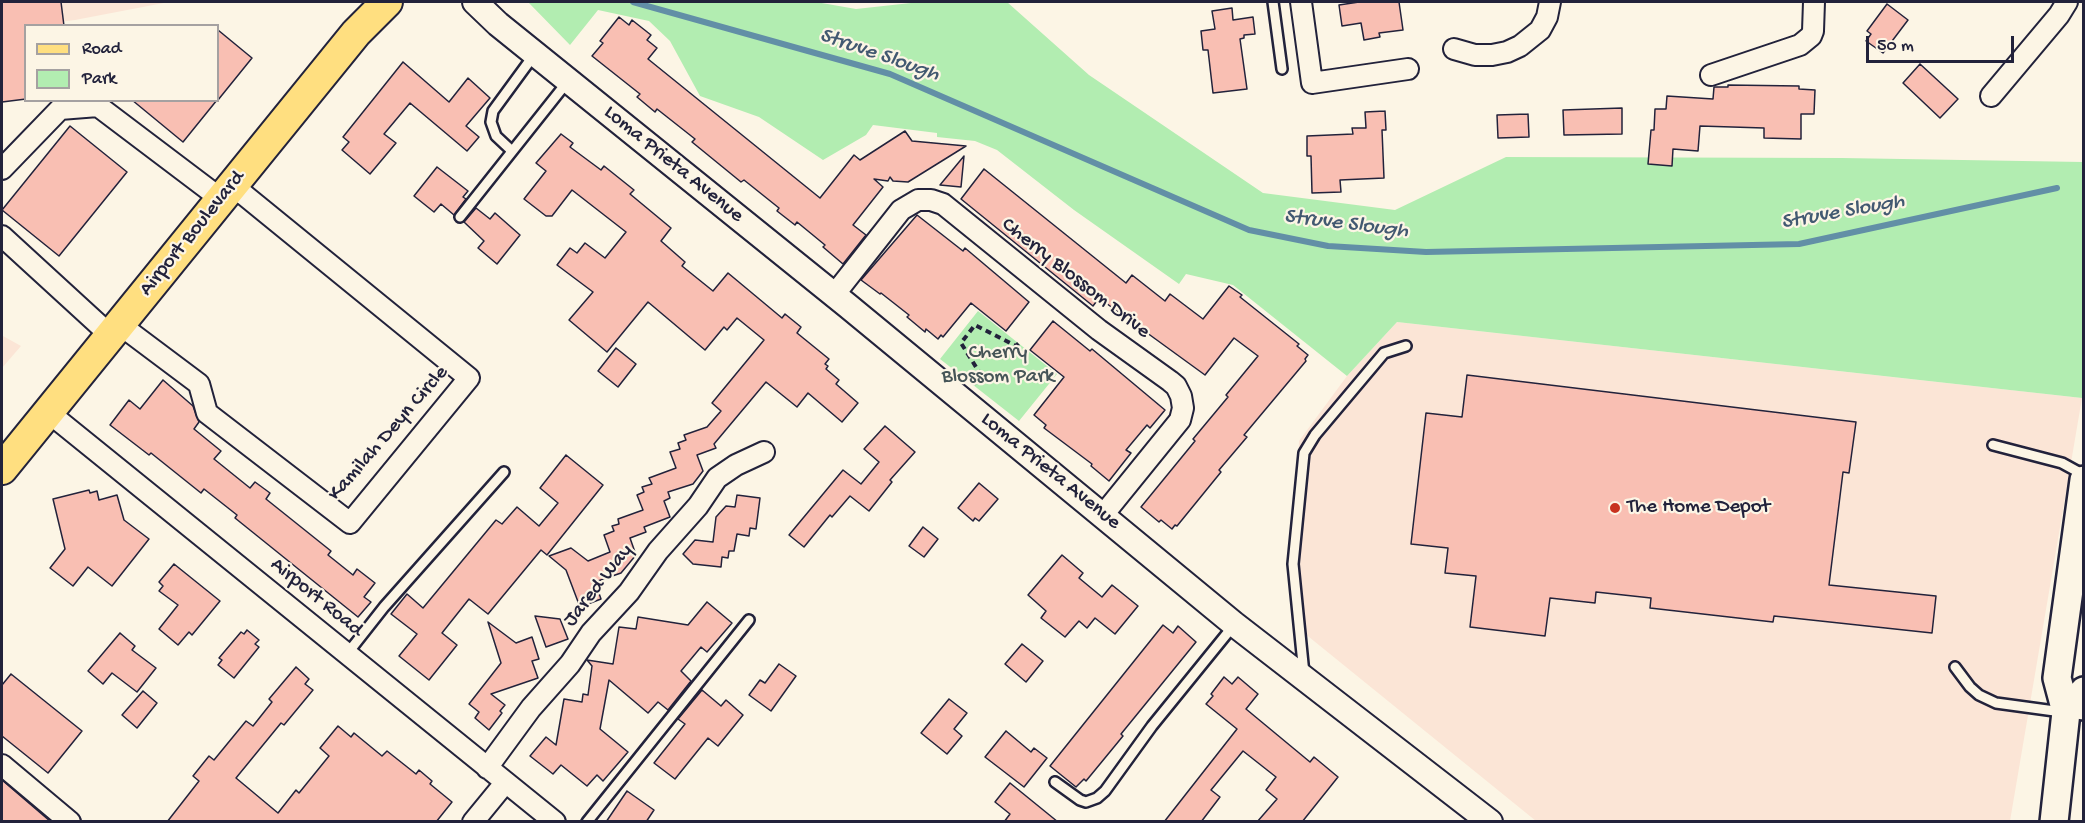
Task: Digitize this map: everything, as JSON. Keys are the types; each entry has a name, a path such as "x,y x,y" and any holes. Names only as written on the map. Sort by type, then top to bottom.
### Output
{"main road":[{"name":"Airport Boulevard","path":"2,469 356,33 387,2"},
{"path":"2075,714 2057,678 2084,480"},
{"path":"2054,822 2075,714 2084,691"}],"street":[{"name":"Loma Prieta Avenue","path":"475,2 498,24 834,295 1234,624 1490,822"},
{"path":"1301,2 1312,83 1408,69"},
{"path":"1454,49 1475,55 1492,55 1520,46 1540,30 1547,17 1550,2"},
{"path":"1711,75 1800,45 1811,36 1813,31 1814,2"},
{"path":"1991,96 2059,15 2067,2"},
{"path":"2,169 60,109 98,106 226,192"},
{"name":"Kamilah Deyn Circle","path":"115,330 199,384 207,413 350,524 469,378 226,192"},
{"name":"Cherry Blossom Drive","path":"834,295 902,210 918,200 931,200 943,204 1099,330 1170,381 1176,386 1181,396 1183,408 1180,420 1103,515"},
{"path":"2,236 115,330"},
{"name":"Airport Road","path":"48,412 555,822"},
{"name":"Jared Way","path":"487,768 531,708 570,664 601,621 629,592 658,551 698,506 717,478 736,465 764,452"},
{"path":"2,765 70,822"},
{"path":"473,822 505,783"}],"lane":[{"path":"1273,2 1282,69"},
{"path":"512,150 496,136 491,122 493,111 535,53"},
{"path":"459,217 568,81"},
{"path":"1304,676 1293,564 1304,453 1315,435 1384,352 1406,346"},
{"path":"1993,444 2062,463 2084,475"},
{"path":"347,654 384,608 504,472"},
{"path":"587,822 749,620"},
{"path":"1055,782 1086,802 1097,798 1105,791 1152,726 1234,624"},
{"path":"1955,667 1970,687 1988,700 2006,705 2075,714"}],"path":[{"path":"974,385 981,375 961,343 975,325 1016,346 1021,341"}],"shaded area":[{"path":"2,2 169,2 75,20 24,24 24,26 2,29"},
{"path":"1397,322 2082,398 2010,821 1536,821 1293,624 1299,441 1347,376"},
{"path":"2,333 3,336 21,346 2,368"}],"green space":[{"path":"528,2 816,2 856,9 920,2 1007,2 1089,75 1263,193 1395,210 1506,157 1842,158 2083,162 2082,398 1397,322 1347,376 1233,285 1186,274 1179,284 1074,210 997,150 975,141 937,137 937,133 873,125 866,135 823,160 759,117 700,96 670,41 649,21 598,10 570,45"},
{"name":"Cherry Blossom Park","path":"978,311 1057,374 1019,421 940,359"}],"building":[{"path":"2,2 61,2 64,24 24,24 24,99 2,102"},
{"path":"1359,2 1399,2 1403,30 1379,33 1380,37 1364,40 1361,23 1342,26 1339,5"},
{"path":"1887,4 1908,20 1883,53 1866,41 1871,34 1867,31"},
{"path":"1232,8 1233,20 1253,17 1255,34 1244,35 1244,38 1240,39 1247,89 1213,93 1208,50 1203,50 1201,31 1215,29 1212,11"},
{"path":"619,17 629,25 632,20 651,35 647,40 657,48 648,59 820,198 854,155 860,160 905,131 912,141 966,146 908,182 893,181 890,177 888,181 874,179 883,187 853,225 866,235 843,264 823,247 825,245 797,222 795,225 777,211 779,208 744,180 741,182 692,142 695,139 657,109 655,112 637,97 640,94 592,56 603,43 600,41"},
{"path":"219,31 252,58 219,99"},
{"path":"403,62 449,102 468,78 490,98 466,126 479,137 467,151 410,103 384,134 396,143 370,174 342,150 349,142 343,137"},
{"path":"1920,64 1958,99 1940,118 1903,83"},
{"path":"1728,85 1799,86 1799,89 1815,90 1814,114 1801,114 1801,139 1764,138 1764,128 1700,126 1698,151 1673,149 1672,166 1648,164 1655,109 1666,109 1667,96 1713,99 1714,87 1728,87"},
{"path":"134,102 215,102 183,142"},
{"path":"1622,108 1622,134 1564,135 1563,110"},
{"path":"1385,111 1386,130 1382,130 1384,178 1340,180 1341,192 1312,193 1311,156 1307,156 1307,136 1353,134 1352,128 1366,128 1365,112"},
{"path":"1528,114 1529,137 1498,138 1497,115"},
{"path":"70,126 127,172 59,256 2,210"},
{"path":"561,134 573,143 570,147 601,170 604,166 634,190 630,194 671,228 661,241 685,262 682,266 713,291 728,273 782,318 785,314 801,327 797,333 829,359 825,364 828,366 826,369 839,380 836,384 858,403 842,422 808,393 797,407 766,382 714,444 716,448 697,455 703,471 693,484 668,492 670,498 664,501 670,517 644,527 646,532 630,538 636,555 621,573 595,582 601,599 580,607 566,570 549,556 571,548 588,561 610,552 604,535 614,531 612,526 619,524 618,519 643,510 637,495 644,492 642,487 652,484 649,478 676,468 670,452 680,449 678,443 686,440 684,435 707,427 721,411 712,403 764,340 737,318 727,330 724,327 705,350 648,302 607,352 569,320 593,292 557,265 570,248 577,253 585,243 605,258 626,232 572,190 552,216 546,216 524,199 546,171 536,163"},
{"path":"964,156 961,187 940,185"},
{"path":"437,167 468,191 463,197 466,199 454,215 441,204 434,212 414,196"},
{"path":"984,169 1126,283 1132,275 1165,301 1170,294 1203,319 1229,286 1299,344 1297,346 1308,355 1306,361 1244,435 1247,437 1219,470 1221,472 1177,526 1175,525 1172,529 1161,520 1159,522 1141,507 1195,441 1193,439 1258,356 1234,338 1205,375 1099,298 1093,306 961,199"},
{"path":"476,208 490,219 495,213 520,235 497,264 478,248 484,241 464,222"},
{"path":"917,215 963,251 965,248 1029,302 1006,331 971,303 943,337 941,335 938,339 926,329 925,332 907,317 909,315 861,280"},
{"path":"1053,321 1090,351 1092,349 1165,410 1150,428 1147,425 1126,450 1131,453 1109,481 1091,466 1092,464 1044,428 1046,425 1034,415 1064,377 1030,350"},
{"path":"616,348 636,364 618,387 598,371"},
{"name":"The Home Depot","path":"1467,375 1856,422 1849,473 1843,472 1829,585 1936,596 1932,633 1774,616 1773,622 1650,608 1651,598 1596,592 1595,603 1550,598 1545,636 1470,627 1476,576 1445,573 1448,548 1411,544 1426,413 1462,417"},
{"path":"163,380 193,406 199,422 194,429 221,451 214,459 250,488 255,482 270,493 266,499 331,551 328,555 353,575 357,569 375,583 364,597 371,602 358,617 235,518 237,515 204,489 201,493 151,453 149,455 110,425 129,400 140,409"},
{"path":"885,426 915,452 890,480 892,482 869,511 850,496 832,517 830,515 804,547 789,535 843,470 861,484 879,462 864,449"},
{"path":"566,455 603,485 547,555 541,550 488,614 469,599 442,633 457,645 429,680 399,656 417,634 391,614 407,594 423,608 496,520 502,524 517,507 539,526 558,503 540,488"},
{"path":"979,483 998,499 979,521 975,518 973,521 958,508"},
{"path":"89,490 90,493 97,491 99,500 117,495 124,520 149,539 112,586 88,567 73,586 50,568 65,549 53,499"},
{"path":"737,495 760,498 756,529 750,528 749,536 737,534 734,551 729,551 728,558 722,557 721,567 693,564 683,554 695,540 713,542 716,517 726,506 735,507"},
{"path":"923,527 938,539 924,557 909,546"},
{"path":"1062,555 1083,573 1079,578 1102,597 1112,585 1138,606 1115,634 1095,618 1087,628 1079,621 1065,637 1041,618 1046,611 1028,595"},
{"path":"174,564 220,601 192,635 189,632 178,645 159,629 178,605 159,591 163,586 159,582"},
{"path":"707,602 732,623 707,652 701,647 681,671 691,681 668,710 658,702 648,713 609,680 600,729 628,752 603,781 597,775 587,786 561,765 553,774 530,756 546,737 556,745 564,699 582,702 583,694 588,695 592,666 587,660 613,664 619,627 636,629 638,617 688,625"},
{"path":"535,616 560,619 568,639 546,647"},
{"path":"488,622 516,643 532,637 539,659 532,661 538,678 491,694 505,705 489,730 475,718 479,712 469,704 501,663"},
{"path":"1163,625 1173,633 1178,626 1196,642 1086,781 1084,779 1076,787 1050,766"},
{"path":"247,630 259,640 255,644 259,647 234,678 218,665 222,660 219,658 241,632 244,634"},
{"path":"120,633 135,646 132,650 156,668 137,692 112,673 103,684 88,671"},
{"path":"1022,644 1043,661 1026,682 1005,664"},
{"path":"779,664 796,676 771,711 749,695 760,680 765,683"},
{"path":"296,667 309,679 305,684 313,690 284,725 281,723 236,778 278,813 296,790 299,793 329,756 320,748 338,726 351,737 354,733 382,756 387,751 416,774 419,770 432,781 430,784 452,802 436,822 167,822 199,781 193,776 209,756 214,760 246,721 253,726 272,702 269,699"},
{"path":"11,674 82,731 48,773 2,736 2,685"},
{"path":"1224,677 1232,684 1238,677 1258,694 1246,709 1310,762 1314,757 1338,777 1302,822 1257,822 1277,799 1266,790 1276,777 1243,751 1211,790 1220,797 1201,822 1164,822 1237,729 1206,704"},
{"path":"702,690 721,706 726,700 743,715 718,746 708,738 675,779 654,763 685,724 678,719"},
{"path":"143,691 157,703 137,728 122,715"},
{"path":"949,699 967,713 954,729 962,736 947,754 921,733"},
{"path":"1006,731 1031,752 1034,748 1047,758 1024,787 985,757"},
{"path":"2,780 51,822 2,822"},
{"path":"1010,783 1058,822 1004,822 1010,814 995,802"},
{"path":"627,791 654,810 646,822 606,822"}],"waterway":[{"name":"Struve Slough","path":"633,2 890,74 1249,230 1328,246 1426,252 1799,244 2057,188"}],"place":[{"name":"The Home Depot","path":"1615,508"}]}
